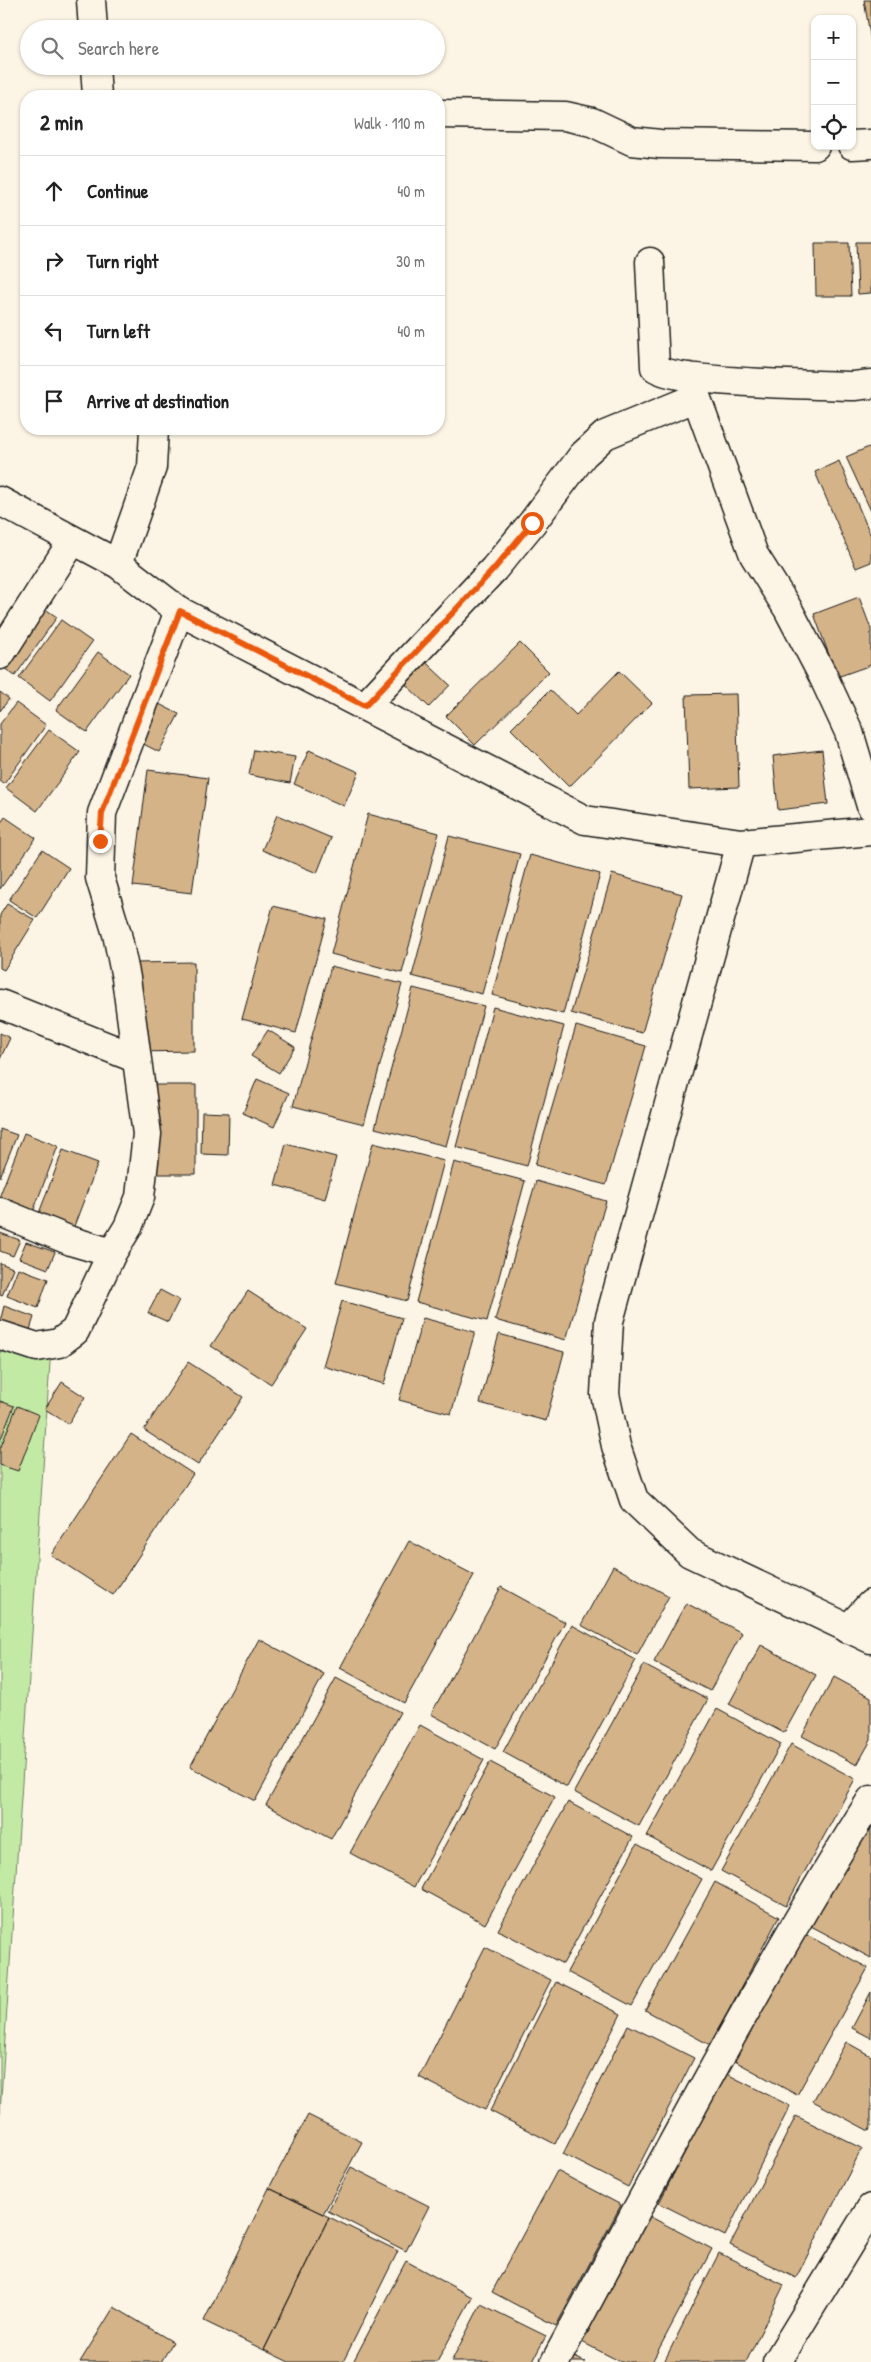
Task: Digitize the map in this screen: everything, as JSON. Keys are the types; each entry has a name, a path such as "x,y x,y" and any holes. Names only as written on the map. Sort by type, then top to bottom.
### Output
{"street":[{"path":"91,0 92,20"},
{"path":"96,75 97,90"},
{"path":"445,114 565,116 592,122 632,140 660,144 811,146"},
{"path":"856,145 871,144"},
{"path":"650,262 655,367 692,388 754,554 788,609 822,674 849,732 871,806"},
{"path":"365,706 494,569 532,523 583,454 605,435 692,388 854,386 871,384"},
{"path":"118,564 152,467 154,435"},
{"path":"0,501 118,564 180,611 585,820 741,843 871,831"},
{"path":"0,655 73,540"},
{"path":"0,1335 37,1347 58,1343 75,1331 112,1252 128,1227 140,1197 147,1134 135,1058 126,978 100,878 102,813 180,611"},
{"path":"741,843 610,1321 605,1394 616,1446 634,1500 690,1553 860,1634 871,1604"},
{"path":"0,1004 135,1058"},
{"path":"0,1212 72,1242 112,1252"},
{"path":"555,2362 746,2008 819,1882 871,1800"},
{"path":"777,2362 862,2242 871,2208"}],"green space":[{"path":"0,1330 51,1348 0,2113"}],"building":[{"path":"864,0 871,0 871,41"},
{"path":"856,242 871,242 871,293 858,294"},
{"path":"815,243 849,243 851,296 816,296"},
{"path":"871,446 871,511 846,457"},
{"path":"839,461 871,536 871,562 856,568 815,472"},
{"path":"26,596 57,617 15,676 0,665"},
{"path":"859,597 871,629 871,665 837,677 814,614"},
{"path":"61,620 92,642 50,701 19,678"},
{"path":"520,643 549,672 475,745 446,716"},
{"path":"414,651 450,685 429,707 394,673"},
{"path":"98,652 129,674 87,732 56,710"},
{"path":"619,671 652,703 569,787 511,729 550,690 576,715"},
{"path":"0,692 9,699 0,711"},
{"path":"736,694 739,787 689,789 686,695"},
{"path":"147,698 179,714 159,752 128,736"},
{"path":"16,703 46,725 4,784 0,781 0,724"},
{"path":"49,730 80,752 37,811 6,788"},
{"path":"254,750 295,757 290,783 249,775"},
{"path":"309,750 359,772 344,806 294,784"},
{"path":"822,750 828,804 778,810 773,756"},
{"path":"148,770 208,778 192,893 133,886"},
{"path":"368,814 439,833 402,973 331,954"},
{"path":"277,815 331,838 317,873 262,850"},
{"path":"5,817 36,838 0,889 0,824"},
{"path":"449,836 520,854 482,994 412,976"},
{"path":"42,850 69,868 37,918 9,900"},
{"path":"530,855 600,874 563,1014 492,995"},
{"path":"612,874 682,894 642,1033 571,1013"},
{"path":"7,904 35,920 4,970 0,968 0,915"},
{"path":"273,906 327,919 296,1033 242,1019"},
{"path":"194,962 194,1051 136,1052 136,963"},
{"path":"331,966 402,984 364,1124 293,1106"},
{"path":"413,988 484,1006 446,1146 375,1128"},
{"path":"493,1007 564,1026 527,1166 456,1147"},
{"path":"576,1026 646,1046 606,1185 535,1165"},
{"path":"268,1030 295,1047 279,1073 251,1056"},
{"path":"0,1033 10,1038 0,1059"},
{"path":"257,1079 289,1093 274,1127 243,1113"},
{"path":"138,1085 196,1085 196,1174 139,1174"},
{"path":"202,1112 229,1113 228,1155 201,1154"},
{"path":"0,1129 17,1135 0,1177"},
{"path":"24,1133 58,1146 28,1225 0,1214 0,1195"},
{"path":"373,1143 444,1161 407,1301 336,1283"},
{"path":"286,1144 336,1157 325,1199 275,1185"},
{"path":"63,1150 98,1163 68,1242 33,1229"},
{"path":"454,1162 525,1181 487,1321 416,1302"},
{"path":"536,1181 606,1201 566,1340 495,1320"},
{"path":"0,1233 20,1240 13,1256 0,1251"},
{"path":"26,1242 55,1252 48,1269 19,1258"},
{"path":"0,1263 13,1268 2,1296 0,1295"},
{"path":"18,1268 48,1279 38,1308 7,1296"},
{"path":"160,1290 179,1300 168,1322 148,1313"},
{"path":"248,1291 307,1329 271,1384 211,1346"},
{"path":"342,1301 402,1318 384,1384 323,1366"},
{"path":"4,1306 34,1317 29,1333 0,1322"},
{"path":"423,1318 475,1332 451,1414 399,1400"},
{"path":"499,1334 564,1352 546,1421 480,1403"},
{"path":"188,1362 243,1397 198,1465 144,1430"},
{"path":"62,1382 85,1397 68,1424 45,1409"},
{"path":"0,1401 14,1406 0,1441"},
{"path":"17,1406 39,1415 18,1471 0,1465 0,1449"},
{"path":"131,1434 193,1474 113,1595 51,1555"},
{"path":"409,1541 474,1575 404,1703 340,1668"},
{"path":"613,1566 669,1596 637,1655 581,1625"},
{"path":"501,1587 565,1622 495,1749 431,1714"},
{"path":"686,1603 742,1633 710,1691 654,1662"},
{"path":"572,1625 636,1660 567,1787 503,1752"},
{"path":"259,1639 324,1674 255,1801 190,1767"},
{"path":"761,1645 816,1675 784,1733 729,1704"},
{"path":"644,1665 708,1699 639,1826 574,1792"},
{"path":"834,1677 871,1697 871,1740 857,1765 802,1736"},
{"path":"336,1678 400,1712 331,1839 266,1805"},
{"path":"717,1709 781,1744 711,1871 647,1836"},
{"path":"420,1725 484,1760 414,1887 350,1853"},
{"path":"791,1744 855,1779 786,1906 721,1871"},
{"path":"490,1762 555,1797 485,1924 421,1889"},
{"path":"568,1802 633,1837 563,1964 498,1930"},
{"path":"871,1816 871,1958 811,1926"},
{"path":"637,1844 702,1879 632,2006 567,1972"},
{"path":"715,1882 779,1917 710,2045 645,2010"},
{"path":"803,1933 868,1968 797,2095 733,2060"},
{"path":"485,1947 551,1980 485,2110 419,2077"},
{"path":"556,1982 621,2014 555,2144 490,2111"},
{"path":"871,1992 871,2038 852,2028"},
{"path":"628,2025 694,2058 628,2187 563,2154"},
{"path":"846,2042 871,2056 871,2126 869,2131 813,2101"},
{"path":"725,2073 790,2106 725,2236 659,2203"},
{"path":"308,2115 362,2142 323,2214 269,2188"},
{"path":"796,2116 862,2148 796,2278 730,2245"},
{"path":"351,2167 429,2206 406,2251 328,2211"},
{"path":"557,2171 621,2205 556,2326 492,2292"},
{"path":"269,2188 329,2217 264,2350 204,2321"},
{"path":"647,2215 712,2249 652,2362 621,2362 580,2341"},
{"path":"329,2217 398,2251 343,2362 289,2362 264,2350"},
{"path":"719,2253 784,2285 746,2362 664,2362"},
{"path":"406,2261 472,2297 437,2362 353,2362"},
{"path":"481,2304 546,2336 532,2362 451,2362"},
{"path":"114,2307 173,2342 161,2362 80,2362"},
{"path":"568,2354 585,2362 564,2362"}],"route":[{"path":"100,841 102,813 142,714 180,611 365,706 494,569 532,523"}]}
